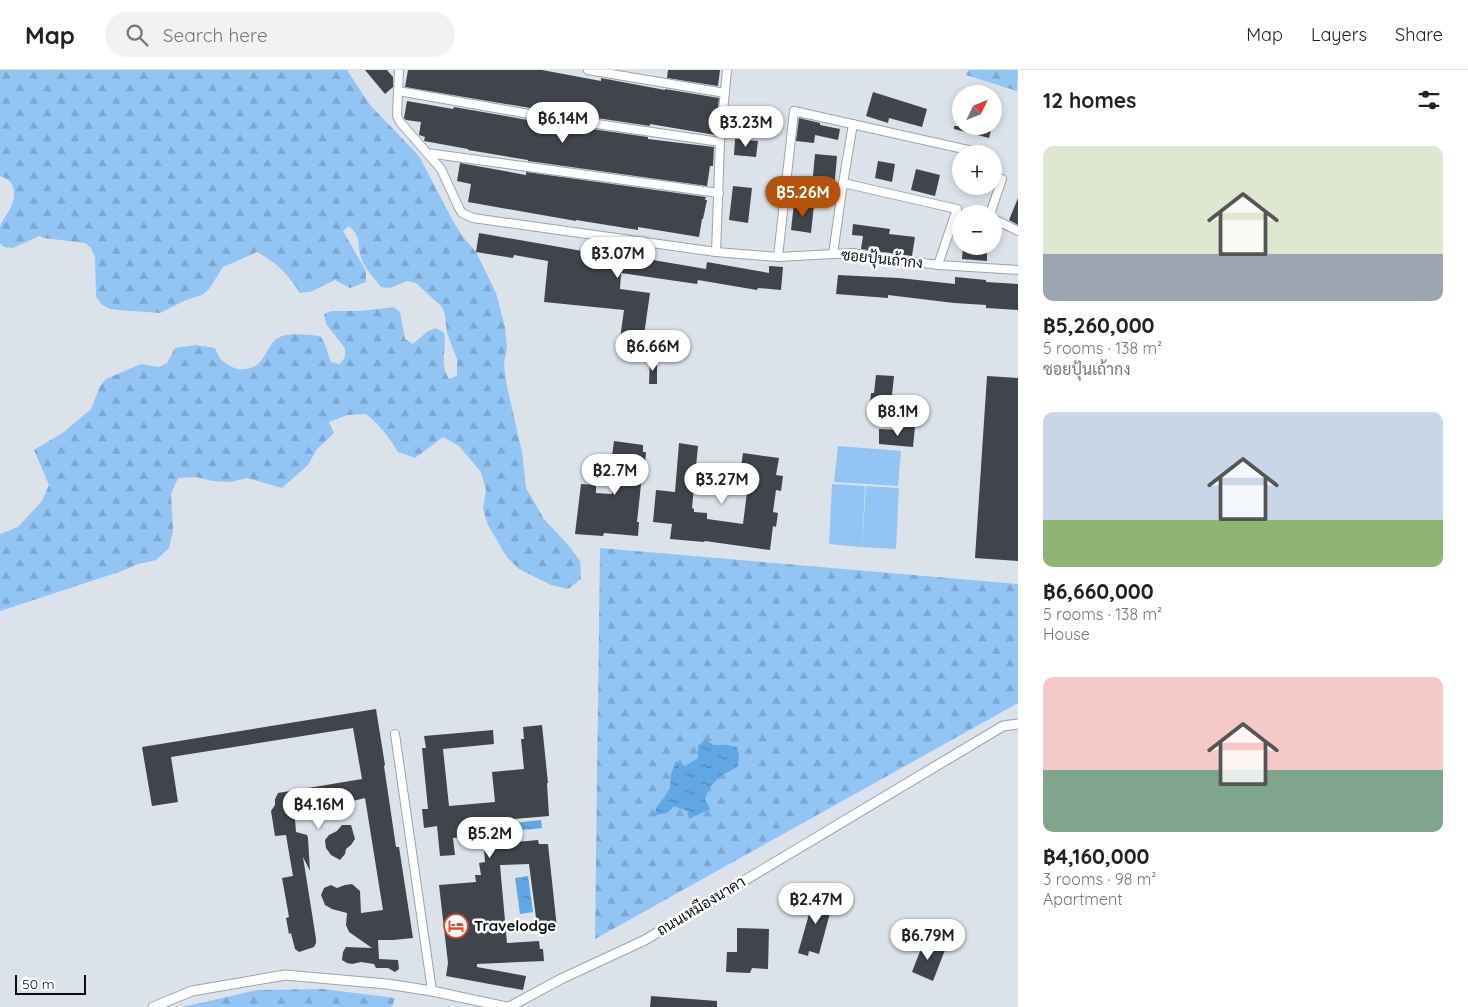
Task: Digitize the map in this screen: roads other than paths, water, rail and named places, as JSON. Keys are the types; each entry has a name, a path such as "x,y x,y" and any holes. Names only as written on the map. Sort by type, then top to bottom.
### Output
{"street":[{"path":"394,70 399,74 398,91 529,114 720,142"},
{"path":"588,70 725,94"},
{"path":"716,252 720,142 727,70"},
{"name":"ซอยปุ้นเถ้ากง","path":"398,91 397,116 400,122 441,169 462,212 473,218 716,252 778,257 852,253 938,265 1018,270"},
{"path":"778,257 794,111 952,146"},
{"path":"833,254 853,124"},
{"path":"428,153 719,193"},
{"path":"843,183 957,209 938,265"},
{"path":"1002,223 1018,231"},
{"name":"ถนนเหมืองนาคา","path":"153,1007 192,991 285,975 387,984 432,991 508,1007 561,978 645,940 1003,726 1018,724"},
{"path":"395,734 432,991"}],"water":[{"path":"705,740 714,745 737,747 739,757 737,767 721,776 711,787 705,799 710,809 689,819 687,811 674,806 667,813 655,815 656,808 670,788 671,774 676,761 685,766 698,758 698,746"},
{"path":"541,820 542,828 495,833 494,825"},
{"path":"528,876 533,912 520,914 515,878"}],"place":[{"name":"Travelodge","path":"456,926"}]}
